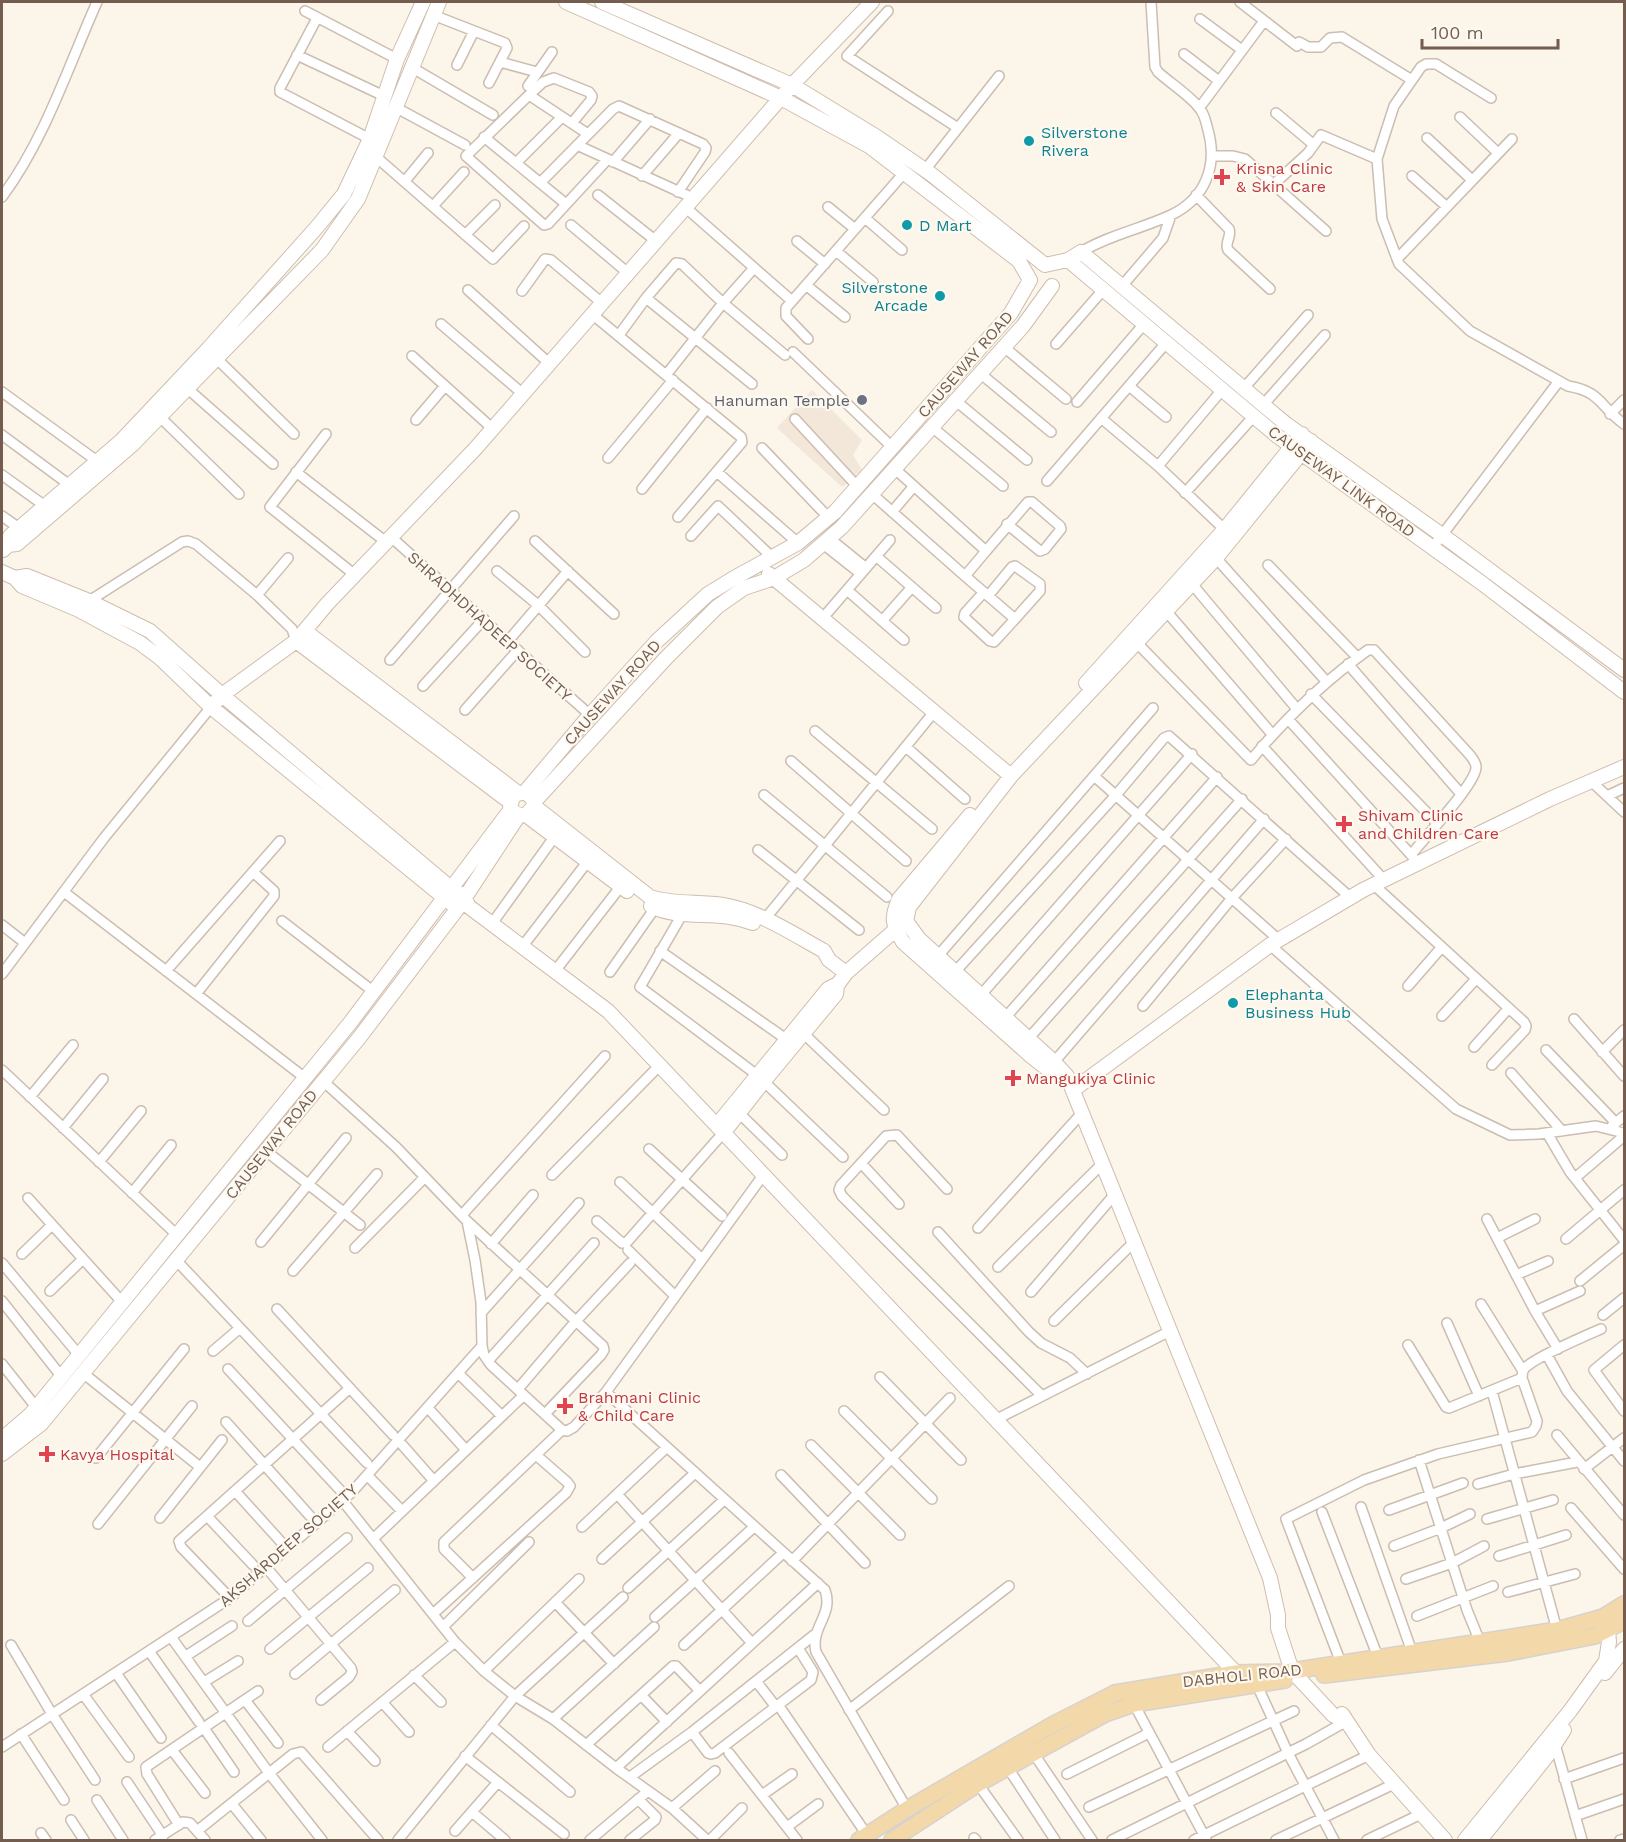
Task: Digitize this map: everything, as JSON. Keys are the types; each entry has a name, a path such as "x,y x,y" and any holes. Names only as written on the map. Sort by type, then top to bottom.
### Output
{"main road":[{"name":"DABHOLI ROAD","path":"863,1838 907,1809 1052,1725 1115,1693 1236,1673 1299,1674 1508,1653 1594,1636 1623,1605"},
{"name":"DABHOLI ROAD","path":"892,1840 908,1836 978,1784 1105,1714 1134,1704 1257,1685 1341,1663 1378,1656 1624,1622"}],"street":[{"path":"2,197 39,135 97,2"},
{"path":"4,548 10,536 121,441 208,349 344,194 370,139 397,59 423,2"},
{"path":"4,548 17,544 108,468 322,250 358,199 439,2"},
{"path":"566,2 781,98 869,146 1019,261 1034,287 1041,290 1053,284 1054,273 1049,267 925,170 877,137 792,85 602,2"},
{"path":"2,974 104,838 222,695 298,634 493,429 792,85 872,2"},
{"path":"1030,280 1033,269 1041,265 1068,260 1100,241 1172,215 1192,201 1210,172 1213,156 1207,126 1200,107 1155,67 1151,2"},
{"path":"1240,2 1298,44 1321,47 1330,38 1342,37 1412,80"},
{"path":"305,11 397,59"},
{"path":"888,11 847,56 958,128"},
{"path":"433,15 505,43 507,48 489,83"},
{"path":"316,18 280,88 280,93 370,139"},
{"path":"1200,19 1242,50"},
{"path":"1200,107 1264,21"},
{"path":"457,65 474,31"},
{"path":"529,90 537,72 552,52"},
{"path":"1184,54 1219,81"},
{"path":"297,55 384,96"},
{"path":"500,62 537,72"},
{"path":"1491,98 1426,64 1421,67 1394,106 1377,159 1382,219 1397,259 1470,331 1568,386 1586,389 1601,400 1610,414 1624,424"},
{"path":"411,67 493,115"},
{"path":"925,170 999,76"},
{"path":"572,123 591,100 589,92 554,78 549,79 529,90 466,156 541,223 548,224 650,119"},
{"path":"529,90 562,117 588,134"},
{"path":"540,183 613,109 619,106 703,144 706,148 678,192"},
{"path":"395,107 465,145"},
{"path":"1276,113 1314,145"},
{"path":"516,163 562,117"},
{"path":"1460,117 1498,153"},
{"path":"642,176 679,133"},
{"path":"1274,184 1308,153 1321,135 1377,159"},
{"path":"484,138 567,204"},
{"path":"1427,138 1472,180"},
{"path":"1397,259 1512,139"},
{"path":"577,145 678,192 754,268 792,302"},
{"path":"405,181 428,153"},
{"path":"375,156 494,259 524,226"},
{"path":"1213,156 1233,156 1245,159 1326,231"},
{"path":"433,206 464,172"},
{"path":"808,339 786,316 786,308 904,173"},
{"path":"1412,177 1447,207"},
{"path":"598,195 656,241"},
{"path":"1197,195 1229,229 1230,234 1226,245 1228,250 1269,289"},
{"path":"465,235 495,205"},
{"path":"828,207 855,229"},
{"path":"1122,286 1163,238 1172,215"},
{"path":"865,218 903,250"},
{"path":"571,225 628,273"},
{"path":"317,227 333,236"},
{"path":"797,241 825,264"},
{"path":"836,251 873,282"},
{"path":"1081,252 1263,405 1624,670"},
{"path":"522,291 545,259 551,260 602,303"},
{"name":"CAUSEWAY ROAD","path":"2,1454 41,1424 359,1038 463,904 522,804 717,607 744,588 774,578 804,560 842,527 1023,326 1068,260"},
{"name":"CAUSEWAY LINK ROAD","path":"1068,260 1296,450 1433,547 1624,692"},
{"path":"619,335 646,297 676,263 682,264 723,303 789,354 892,447"},
{"path":"608,458 670,377 695,338 754,268"},
{"name":"CAUSEWAY ROAD","path":"2,1439 36,1407 316,1065 590,715 657,641 708,594 798,543 828,517 1011,313 1030,280"},
{"path":"806,285 845,318"},
{"path":"468,290 550,364"},
{"path":"1056,344 1103,290"},
{"path":"646,297 752,384"},
{"path":"592,314 737,433 742,442 678,516"},
{"path":"1244,388 1308,315"},
{"path":"441,324 523,394"},
{"path":"1077,402 1144,324"},
{"path":"1263,405 1325,335"},
{"path":"1047,481 1166,343"},
{"path":"1004,347 1066,399"},
{"path":"412,356 493,429"},
{"path":"217,359 294,434"},
{"path":"981,374 1051,432"},
{"path":"1433,547 1559,381"},
{"path":"416,420 445,386"},
{"path":"1129,386 1166,417"},
{"path":"188,389 273,464"},
{"path":"1158,466 1222,390"},
{"path":"3,397 97,461"},
{"path":"1610,414 1624,400"},
{"path":"956,401 1027,460"},
{"path":"642,489 707,408"},
{"path":"1185,493 1254,416"},
{"path":"160,417 239,494"},
{"path":"1101,418 1158,466 1225,530"},
{"path":"795,420 857,486"},
{"path":"932,427 1004,486"},
{"path":"326,434 270,507 355,574"},
{"path":"2,435 71,486"},
{"path":"1009,774 1216,558 1306,437"},
{"path":"762,448 828,517"},
{"path":"720,1128 739,1113 786,1039 828,989 901,924 909,907 1009,774 1296,450"},
{"path":"895,469 986,551"},
{"name":"SHRADHDHADEEP SOCIETY","path":"296,472 388,539 451,589 590,715"},
{"path":"717,472 798,543"},
{"path":"2,475 45,506"},
{"path":"892,512 914,486"},
{"path":"872,494 1016,620"},
{"path":"965,576 1007,524 1024,505 1032,502 1060,526 1061,530 1045,549 1040,551 1007,524"},
{"path":"691,536 718,506 773,558"},
{"path":"2,516 19,528"},
{"path":"390,660 514,516"},
{"path":"828,612 890,540"},
{"path":"535,541 614,614"},
{"path":"826,541 863,571"},
{"path":"89,601 182,542 196,544 298,634 522,804 650,897 662,901 722,905 765,919 824,951 842,978"},
{"path":"876,556 936,608"},
{"path":"256,595 288,558"},
{"path":"1216,558 1326,681"},
{"path":"759,565 1009,774"},
{"path":"1268,565 1357,657"},
{"path":"1015,566 1040,584 1040,591 1016,620 994,642 964,617 965,613 1015,566"},
{"path":"497,571 538,605 585,652"},
{"path":"508,641 568,571"},
{"path":"8,575 27,576 89,601 150,631 448,894"},
{"path":"8,575 22,586 79,610 140,643 159,657 212,707 448,894 608,1011 1236,1673"},
{"path":"1192,584 1298,709"},
{"path":"882,621 912,587"},
{"path":"847,590 904,640"},
{"path":"1166,611 1272,734"},
{"path":"423,686 483,619"},
{"path":"1137,642 1251,760 1272,734 1311,694 1357,657 1368,650 1374,650 1469,754 1476,768 1474,776 1437,823 1415,859"},
{"path":"465,710 518,650"},
{"path":"1348,664 1461,794"},
{"path":"1311,694 1437,823"},
{"path":"937,957 1153,708"},
{"path":"765,919 934,712"},
{"path":"1288,718 1415,859"},
{"path":"815,730 932,829"},
{"path":"954,973 1116,795 1164,738 1169,736 1173,737 1351,898"},
{"path":"1262,746 1379,883 1441,948 1524,1023 1525,1030 1492,1065"},
{"path":"906,747 965,799"},
{"path":"980,996 1192,754"},
{"path":"790,762 906,861"},
{"path":"1073,1090 1275,942 1379,883 1415,859 1624,767"},
{"path":"1094,776 1232,898 1275,942 1456,1109 1509,1135 1547,1133 1596,1126 1624,1135 1575,1178"},
{"path":"1005,1018 1217,777"},
{"path":"1591,781 1624,812"},
{"path":"1607,796 1624,788"},
{"path":"764,795 887,897"},
{"path":"1028,1039 1242,799"},
{"path":"522,804 555,836 621,886 655,908 683,913 730,916 760,925 818,958 830,960"},
{"path":"1054,1062 1263,819"},
{"path":"491,925 555,836"},
{"path":"1143,1006 1232,898 1286,839"},
{"path":"166,971 280,841"},
{"path":"758,850 859,930"},
{"path":"522,947 588,861"},
{"path":"196,994 274,896 274,891 254,872"},
{"path":"555,971 621,886"},
{"path":"64,892 196,994 301,1083 309,1099"},
{"path":"610,972 655,908"},
{"path":"683,913 640,987 760,1078 843,1157"},
{"path":"282,921 374,992"},
{"path":"901,924 1067,1076 1270,1578 1278,1615 1278,1628 1299,1674 1339,1709 1369,1755 1442,1838 1453,1840"},
{"path":"901,924 903,942 1031,1056 1050,1071 1067,1076"},
{"path":"2,925 25,943"},
{"path":"1408,986 1441,948"},
{"path":"660,951 786,1039"},
{"path":"597,1221 624,1243 682,1180 760,1078 804,1035 836,994 842,978"},
{"path":"1442,1016 1476,979"},
{"path":"1474,1047 1508,1009"},
{"path":"1574,1018 1624,1076"},
{"path":"1602,1052 1624,1030"},
{"path":"804,1035 884,1110"},
{"path":"30,1097 73,1046"},
{"path":"1546,1050 1616,1123"},
{"path":"465,1218 605,1056"},
{"path":"316,1065 326,1078 491,1244 603,1346 604,1350 545,1414"},
{"path":"552,1175 660,1065"},
{"path":"2,1070 177,1236"},
{"path":"1511,1073 1562,1131"},
{"path":"63,1128 104,1079"},
{"path":"99,1162 141,1111"},
{"path":"739,1113 782,1155"},
{"path":"978,1228 1082,1113"},
{"path":"1608,1129 1624,1116"},
{"path":"1547,1133 1575,1178 1624,1240"},
{"path":"947,1189 897,1135 886,1136 839,1190 842,1196 1042,1396"},
{"path":"261,1242 346,1138"},
{"path":"132,1193 171,1145"},
{"path":"649,1149 722,1216"},
{"path":"266,1150 360,1226"},
{"path":"861,1163 899,1204"},
{"path":"998,1267 1103,1163"},
{"path":"293,1271 377,1174"},
{"path":"465,1218 475,1260 482,1346 488,1361 562,1430 567,1431 574,1427 606,1392 764,1174"},
{"path":"355,1248 425,1177"},
{"path":"620,1182 702,1259"},
{"path":"1566,1239 1624,1190"},
{"path":"1031,1292 1115,1194"},
{"path":"491,1244 533,1195"},
{"path":"28,1198 122,1302"},
{"path":"481,1313 579,1203"},
{"path":"1487,1219 1535,1311 1558,1349"},
{"path":"1497,1238 1535,1219"},
{"path":"22,1254 52,1225"},
{"path":"938,1232 1035,1338 1070,1358 1087,1374"},
{"path":"1054,1321 1134,1242"},
{"path":"488,1361 594,1243"},
{"path":"1535,1311 1580,1286 1624,1245"},
{"path":"628,1250 675,1296"},
{"path":"51,1290 83,1259"},
{"path":"176,1260 367,1463"},
{"path":"1516,1275 1548,1261"},
{"path":"2,1263 79,1355"},
{"path":"373,1539 502,1416 576,1321 630,1263"},
{"path":"1604,1315 1624,1298"},
{"path":"2,1301 61,1376"},
{"path":"1341,1663 1286,1520 1364,1480 1419,1460 1532,1432 1537,1421 1522,1374 1481,1304"},
{"path":"277,1309 434,1481"},
{"path":"1446,1323 1479,1396"},
{"path":"213,1351 240,1328"},
{"path":"1408,1345 1446,1407 1452,1408 1492,1391 1522,1374 1526,1367 1600,1329"},
{"path":"997,1419 1170,1331"},
{"path":"1624,1345 1594,1371 1621,1400 1624,1411"},
{"name":"AKSHARDEEP SOCIETY","path":"2,1747 230,1598 342,1500 367,1475 396,1438 428,1407 482,1346"},
{"path":"96,1458 184,1349"},
{"path":"1547,1355 1567,1390 1624,1461"},
{"path":"2,1364 36,1407"},
{"path":"228,1369 340,1490"},
{"path":"83,1373 200,1467"},
{"path":"458,1373 502,1416"},
{"path":"880,1377 961,1460"},
{"path":"230,1598 180,1544 181,1539 350,1388"},
{"path":"1492,1391 1542,1582 1557,1630"},
{"path":"606,1392 818,1583 825,1590 828,1600 827,1610 814,1635 692,1732 630,1777"},
{"path":"792,1561 950,1398"},
{"path":"98,1524 192,1406"},
{"path":"428,1407 466,1450"},
{"path":"844,1411 932,1499"},
{"path":"226,1422 310,1516"},
{"path":"472,1578 444,1549 444,1542 562,1430"},
{"path":"1557,1435 1624,1515"},
{"path":"1478,1484 1514,1474 1581,1465 1624,1438"},
{"path":"160,1518 222,1440"},
{"path":"811,1444 900,1535"},
{"path":"582,1527 666,1448"},
{"path":"433,1614 566,1493 570,1486 536,1455"},
{"path":"1419,1460 1467,1610 1480,1642"},
{"path":"602,1559 695,1473"},
{"path":"367,1475 402,1511"},
{"path":"781,1475 865,1563"},
{"path":"1389,1510 1463,1483"},
{"path":"235,1491 282,1543"},
{"path":"617,1494 752,1643"},
{"path":"342,1500 454,1642 484,1671 515,1696 553,1719 672,1808 708,1840 742,1808"},
{"path":"398,1840 515,1696 724,1500"},
{"path":"1487,1520 1553,1500"},
{"path":"1361,1508 1412,1652"},
{"path":"1571,1508 1624,1569"},
{"path":"1322,1512 1378,1656"},
{"path":"1394,1546 1470,1514"},
{"path":"207,1516 253,1565"},
{"path":"656,1617 754,1527"},
{"path":"1499,1556 1566,1535"},
{"path":"248,1621 347,1538"},
{"path":"443,1628 529,1542"},
{"path":"1406,1579 1452,1563 1484,1546"},
{"path":"684,1645 783,1553"},
{"path":"265,1566 351,1668 352,1672 349,1677 321,1700"},
{"path":"270,1649 368,1568"},
{"path":"1508,1592 1575,1574"},
{"path":"484,1671 579,1579"},
{"path":"616,1768 818,1583"},
{"path":"849,1710 1009,1586"},
{"path":"1417,1616 1493,1586"},
{"path":"295,1674 395,1590"},
{"path":"555,1602 614,1664"},
{"path":"1465,1840 1570,1711 1606,1660 1608,1651 1605,1623"},
{"path":"186,1656 232,1626"},
{"path":"553,1719 654,1627"},
{"path":"814,1635 816,1652 907,1809"},
{"path":"171,1637 269,1773 322,1840"},
{"path":"328,1747 454,1642"},
{"path":"11,1645 95,1780"},
{"path":"692,1732 711,1754 778,1708 814,1676 798,1648"},
{"path":"1480,1840 1555,1744 1624,1649"},
{"path":"149,1651 234,1772"},
{"path":"204,1682 238,1661"},
{"path":"586,1745 673,1666 676,1666 700,1691"},
{"path":"116,1673 161,1738"},
{"path":"414,1675 441,1702"},
{"path":"756,1681 778,1708 863,1838"},
{"path":"1257,1685 1288,1753 1334,1840"},
{"path":"179,1825 146,1771 146,1767 172,1750 201,1725 258,1691"},
{"path":"83,1694 129,1757"},
{"path":"641,1695 667,1722"},
{"path":"245,1700 278,1743"},
{"path":"382,1702 409,1732"},
{"path":"1134,1704 1205,1838"},
{"path":"1089,1807 1294,1711"},
{"path":"1112,1840 1346,1722"},
{"path":"491,1725 570,1792"},
{"path":"347,1731 375,1761"},
{"path":"1067,1774 1149,1733"},
{"path":"21,1734 64,1800"},
{"path":"1555,1744 1582,1840"},
{"path":"172,1750 205,1792"},
{"path":"197,1831 293,1754 301,1752 378,1840"},
{"path":"729,1753 797,1840"},
{"path":"1034,1754 1092,1840"},
{"path":"1194,1840 1205,1838 1369,1755"},
{"path":"465,1756 564,1834"},
{"path":"1564,1779 1624,1758"},
{"path":"1008,1768 1055,1840"},
{"path":"672,1808 715,1771"},
{"path":"762,1795 792,1774"},
{"path":"127,1782 159,1838 183,1822 190,1823 205,1840"},
{"path":"455,1831 498,1782"},
{"path":"978,1784 1018,1840"},
{"path":"1276,1840 1394,1784"},
{"path":"590,1840 648,1791"},
{"path":"630,1840 656,1817 638,1799"},
{"path":"1575,1816 1624,1799"},
{"path":"97,1800 123,1840"},
{"path":"232,1804 261,1840"},
{"path":"787,1827 818,1804"},
{"path":"472,1812 504,1840"},
{"path":"1367,1840 1421,1814"},
{"path":"71,1820 84,1840"},
{"path":"1620,1840 1624,1839"}],"shaded area":[{"path":"812,390 862,440 853,455 862,470 842,487 777,428"}],"place":[{"name":"Silverstone Rivera","path":"1029,141"},
{"name":"Krisna Clinic & Skin Care","path":"1222,177"},
{"name":"D Mart","path":"907,225"},
{"name":"Silverstone Arcade","path":"940,296"},
{"name":"Hanuman Temple","path":"862,400"},
{"name":"Shivam Clinic and Children Care","path":"1344,824"},
{"name":"Elephanta Business Hub","path":"1233,1003"},
{"name":"Mangukiya Clinic","path":"1013,1078"},
{"name":"Brahmani Clinic & Child Care","path":"565,1406"},
{"name":"Kavya Hospital","path":"47,1454"}]}
